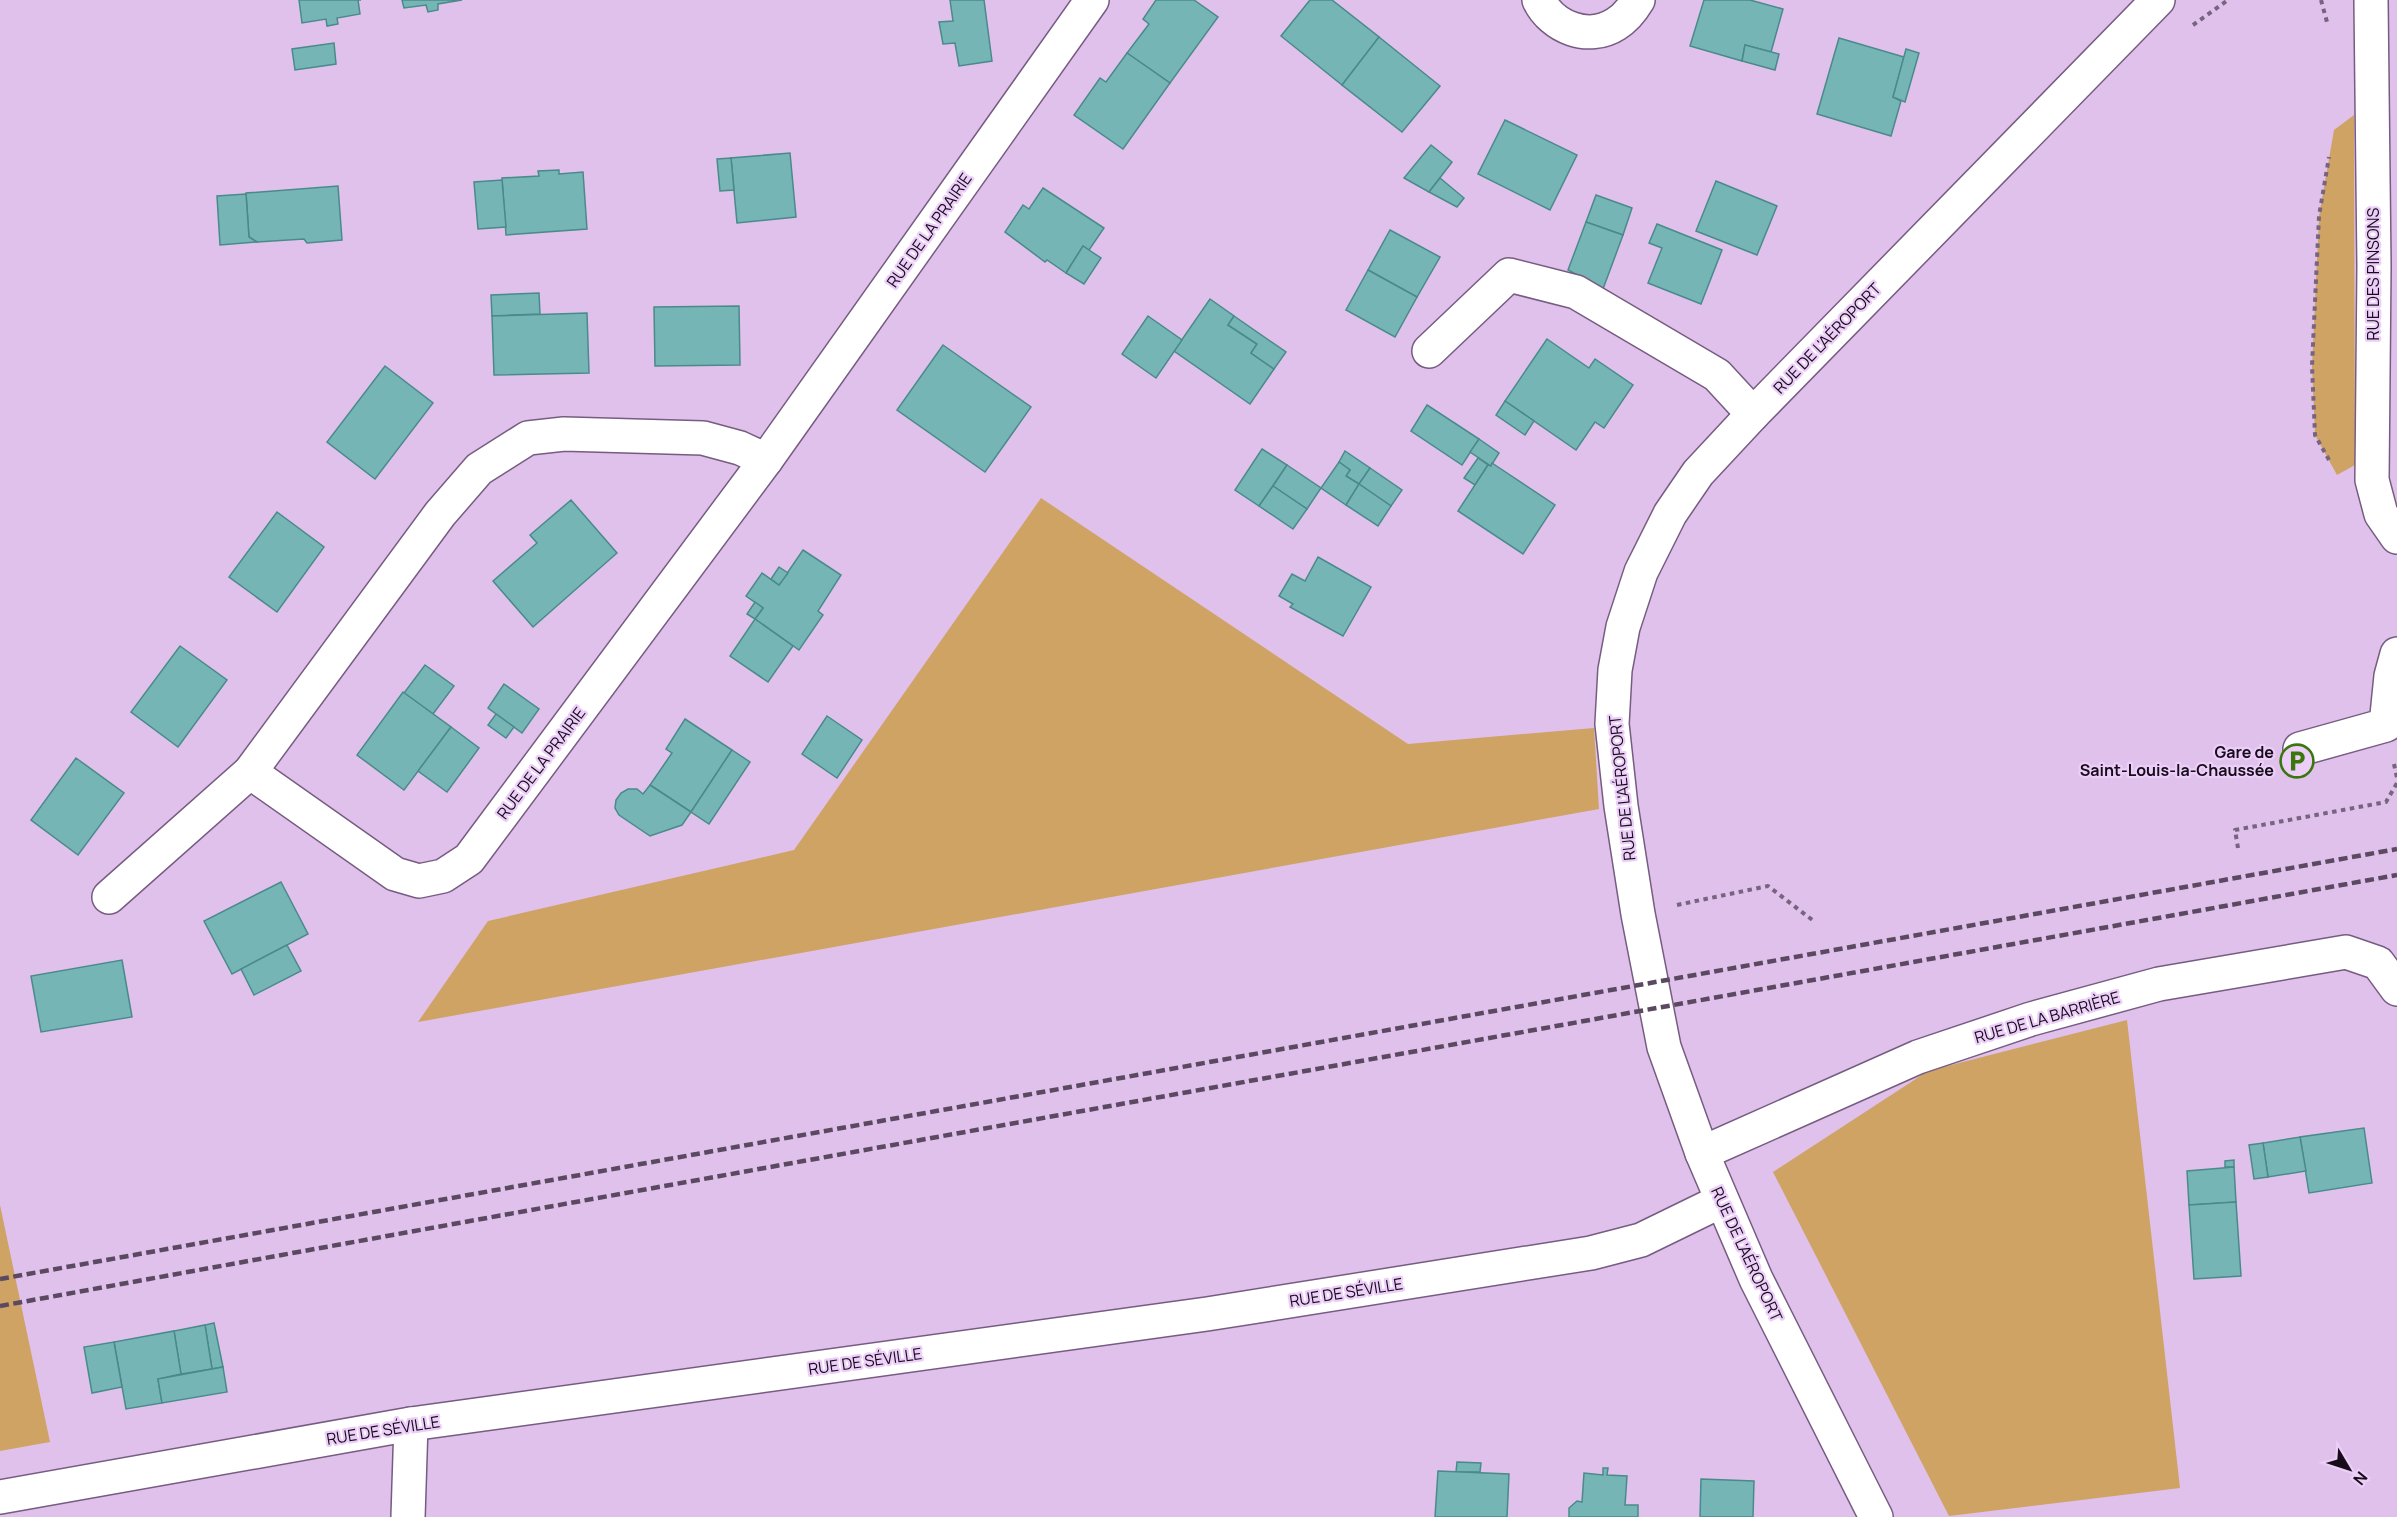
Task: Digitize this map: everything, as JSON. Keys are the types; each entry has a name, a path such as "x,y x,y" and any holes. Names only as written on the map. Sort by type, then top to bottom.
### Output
{"street":[{"name":"RUE DE LA PRAIRIE","path":"250,772 395,874 419,881 443,876 469,859 766,460 1092,0"},
{"path":"1539,0 1551,18 1578,31 1596,31 1614,26 1628,15 1638,0"},
{"name":"RUE DE L'AÉROPORT","path":"1876,1517 1756,1279 1721,1201 1664,1047 1638,914 1621,806 1612,724 1615,670 1623,627 1641,572 1670,514 1698,473 2158,0"},
{"name":"RUE DES PINSONS","path":"2369,2 2374,266 2372,480 2381,514 2397,537"},
{"path":"1429,351 1509,275 1576,292 1717,375 1753,414"},
{"path":"110,897 250,772 440,514 479,469 528,438 564,434 703,438 740,448 766,460"},
{"path":"2300,748 2386,725 2391,676 2397,654"},
{"name":"RUE DE LA BARRIÈRE","path":"1702,1153 1918,1057 2031,1019 2160,984 2346,952 2378,963 2397,989"},
{"name":"RUE DE SÉVILLE","path":"0,1497 411,1424 1207,1314 1591,1253 1641,1240 1721,1201"},
{"path":"408,1517 411,1424"}],"path":[{"path":"2321,0 2328,27"},
{"path":"2330,151 2319,216 2312,366 2315,435 2331,465"},
{"path":"2238,848 2235,830 2386,802 2397,783"},
{"path":"1684,903 1767,886 1815,922"}],"shaded area":[{"path":"2354,115 2355,465 2337,475 2315,435 2312,366 2319,216 2334,130"},
{"path":"1041,498 1408,744 1594,728 1599,809 418,1022 488,921 794,850"},
{"path":"2127,1020 2180,1488 1949,1516 1773,1172 1928,1071"},
{"path":"0,1205 50,1442 0,1451"}],"building":[{"path":"299,0 358,0 360,14 337,18 338,24 327,26 326,19 302,23"},
{"path":"402,0 462,0 438,4 438,10 428,12 426,5 404,8"},
{"path":"950,0 984,0 992,61 959,66 955,43 943,44 939,22 953,21"},
{"path":"1156,0 1194,0 1218,17 1170,83 1127,53 1149,24 1143,19"},
{"path":"1310,0 1332,0 1379,37 1342,85 1281,36"},
{"path":"1704,0 1750,0 1783,9 1771,52 1745,45 1742,61 1690,46"},
{"path":"1379,37 1440,86 1402,132 1342,85"},
{"path":"1839,38 1904,57 1893,97 1901,101 1891,136 1817,114"},
{"path":"334,43 336,64 295,70 292,49"},
{"path":"1745,45 1779,54 1775,70 1742,61"},
{"path":"1906,49 1919,53 1905,102 1893,97"},
{"path":"1127,53 1170,83 1123,149 1074,115 1100,78 1106,82"},
{"path":"1505,120 1577,155 1550,210 1478,174"},
{"path":"1431,145 1452,162 1429,192 1404,178"},
{"path":"790,153 796,217 737,223 731,158"},
{"path":"731,158 734,190 720,191 717,159"},
{"path":"559,170 559,174 583,172 587,229 506,235 502,178 539,176 538,171"},
{"path":"1440,178 1464,198 1457,207 1429,192"},
{"path":"502,180 506,227 478,229 474,182"},
{"path":"1716,181 1777,206 1757,255 1696,231"},
{"path":"338,186 342,240 307,243 304,239 257,242 249,237 246,193"},
{"path":"1043,188 1104,228 1089,250 1083,246 1066,273 1047,260 1045,262 1005,232 1023,205 1029,209"},
{"path":"246,194 249,237 257,242 220,245 217,196"},
{"path":"1596,195 1632,208 1623,235 1586,222"},
{"path":"1586,222 1623,235 1603,289 1568,270"},
{"path":"1657,224 1722,250 1701,304 1648,283 1662,248 1649,243"},
{"path":"1390,230 1440,257 1417,297 1368,270"},
{"path":"1083,246 1101,258 1084,284 1066,273"},
{"path":"1368,270 1417,297 1395,337 1346,310"},
{"path":"539,293 540,314 492,316 491,295"},
{"path":"1210,299 1234,316 1228,325 1257,344 1251,353 1274,369 1250,404 1174,351"},
{"path":"739,306 740,365 655,366 654,307"},
{"path":"587,313 589,373 494,375 492,316"},
{"path":"1148,316 1182,340 1156,378 1122,354"},
{"path":"1234,316 1286,352 1274,369 1251,353 1257,344 1228,325"},
{"path":"1547,339 1589,368 1595,359 1633,385 1604,428 1595,422 1576,450 1505,401"},
{"path":"943,345 1031,407 985,472 897,410"},
{"path":"385,366 433,403 375,479 327,442"},
{"path":"1505,401 1534,421 1525,435 1496,415"},
{"path":"1427,405 1479,439 1462,465 1411,431"},
{"path":"1479,439 1499,453 1491,466 1470,452"},
{"path":"1262,449 1287,465 1259,506 1235,490"},
{"path":"1345,451 1370,468 1359,484 1346,476 1350,470 1339,462"},
{"path":"1478,458 1488,465 1475,485 1464,478"},
{"path":"1339,462 1350,470 1346,476 1359,484 1346,505 1321,488"},
{"path":"1492,463 1555,505 1523,554 1458,511 1488,465 1491,466"},
{"path":"1287,465 1321,488 1307,509 1273,486"},
{"path":"1370,468 1402,490 1391,506 1359,484"},
{"path":"1359,484 1391,506 1378,526 1346,505"},
{"path":"1273,486 1307,509 1293,529 1259,506"},
{"path":"571,500 617,553 533,627 493,581 537,543 530,535"},
{"path":"277,512 324,547 277,612 229,577"},
{"path":"803,550 841,575 818,611 823,615 799,650 755,619 763,608 746,596 762,573 779,585"},
{"path":"1318,557 1371,587 1343,636 1290,607 1293,604 1279,596 1292,574 1305,581"},
{"path":"779,567 788,573 779,585 771,579"},
{"path":"755,602 763,608 755,619 747,614"},
{"path":"755,619 793,646 768,682 730,656"},
{"path":"180,646 227,680 178,747 131,712"},
{"path":"425,665 454,686 433,714 404,693"},
{"path":"504,684 539,709 522,733 488,708"},
{"path":"403,692 451,727 404,790 357,755"},
{"path":"496,714 514,727 506,738 488,725"},
{"path":"827,716 862,740 837,778 802,754"},
{"path":"685,719 732,750 691,812 650,785 672,753 666,749"},
{"path":"451,727 479,748 447,792 418,771"},
{"path":"732,750 750,762 709,824 691,812"},
{"path":"76,758 124,793 78,855 31,820"},
{"path":"650,785 691,812 682,825 650,836 619,815 615,808 616,800 621,793 628,789 637,789 643,794"},
{"path":"281,882 308,934 232,974 204,921"},
{"path":"287,945 301,971 254,995 241,969"},
{"path":"122,960 132,1017 41,1032 31,976"},
{"path":"2364,1128 2372,1183 2309,1193 2300,1137"},
{"path":"2300,1137 2306,1171 2268,1177 2263,1143"},
{"path":"2263,1143 2268,1177 2254,1179 2249,1145"},
{"path":"2234,1160 2234,1167 2225,1167 2225,1161"},
{"path":"2234,1167 2236,1202 2189,1205 2187,1171"},
{"path":"2236,1202 2241,1276 2194,1279 2189,1205"},
{"path":"214,1323 223,1367 212,1369 205,1325"},
{"path":"205,1325 212,1369 181,1374 174,1331"},
{"path":"174,1331 181,1374 158,1379 162,1403 126,1409 114,1342"},
{"path":"114,1342 122,1387 92,1393 84,1347"},
{"path":"223,1367 227,1392 162,1403 158,1379"},
{"path":"1457,1462 1481,1463 1480,1472 1456,1472"},
{"path":"1603,1468 1608,1468 1607,1475 1627,1476 1625,1505 1638,1505 1638,1517 1569,1517 1569,1508 1577,1501 1582,1502 1584,1473 1603,1475"},
{"path":"1438,1471 1509,1474 1507,1517 1435,1517"},
{"path":"1701,1479 1754,1481 1753,1517 1700,1517"}],"railway":[{"path":"0,1279 2397,849"},
{"path":"0,1306 2397,875"}],"place":[{"name":"Gare de Saint-Louis-la-Chaussée","path":"2297,761"}]}
